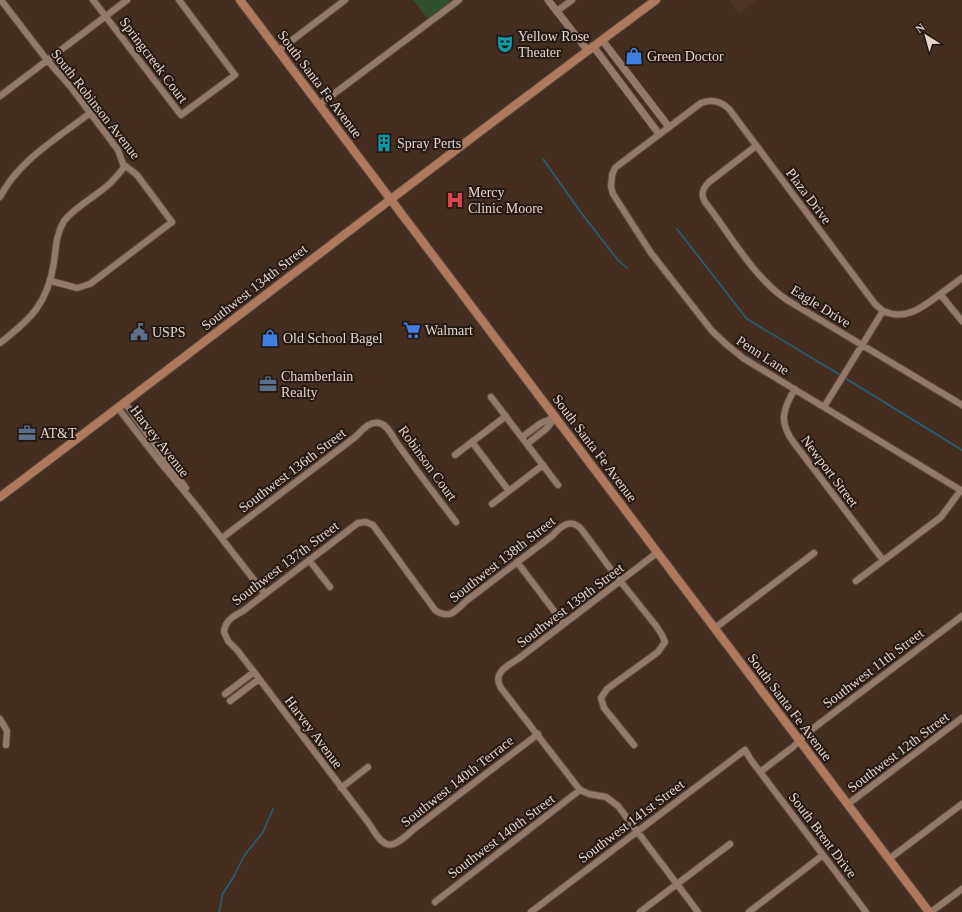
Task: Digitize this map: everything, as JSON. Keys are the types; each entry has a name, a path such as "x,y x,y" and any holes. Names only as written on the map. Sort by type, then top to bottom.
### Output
{"main road":[{"name":"South Santa Fe Avenue","path":"240,0 391,198 799,741 930,912"},
{"name":"Southwest 134th Street","path":"0,497 391,198 656,0"}],"street":[{"name":"South Robinson Avenue","path":"1,0 47,60 63,77 118,150 125,166 137,175 172,222 90,284 77,288 51,281"},
{"name":"Springcreek Court","path":"93,0 181,115 235,75 179,0"},
{"path":"0,96 127,0"},
{"path":"278,50 345,0"},
{"path":"319,105 459,0"},
{"path":"548,0 590,48 659,134 669,127 602,40"},
{"path":"557,11 572,0"},
{"name":"Plaza Drive","path":"669,127 701,103 712,101 721,103 729,109 875,304 883,311"},
{"path":"0,197 5,187 24,164 90,114"},
{"name":"Penn Lane","path":"659,134 615,168 611,178 611,187 613,194 647,246 712,332 736,354 962,490"},
{"name":"Eagle Drive","path":"756,146 709,182 702,191 704,202 756,271 772,289 787,300 962,405"},
{"path":"0,343 21,327 32,316 43,299 51,281 58,237 64,222 73,211 115,179 125,166"},
{"path":"824,407 883,311 903,315 920,310 962,278"},
{"path":"940,294 962,321"},
{"name":"Newport Street","path":"795,389 786,403 784,420 787,432 883,560"},
{"path":"491,397 558,485"},
{"name":"Harvey Avenue","path":"122,405 170,465 198,508 265,594"},
{"path":"455,455 506,416"},
{"path":"522,437 541,423 555,418"},
{"path":"527,444 546,429 555,418"},
{"name":"Robinson Court","path":"378,423 387,427 396,443 456,522"},
{"name":"Southwest 136th Street","path":"222,538 348,443 368,426 378,423"},
{"path":"472,442 509,491"},
{"path":"492,504 543,465"},
{"path":"856,581 941,516 962,490"},
{"name":"Southwest 137th Street","path":"224,629 228,621 353,526 358,523 366,522 373,525 435,610 446,614"},
{"name":"Southwest 138th Street","path":"446,614 457,611 466,601 552,536 564,525 573,524 579,526 620,581"},
{"name":"Southwest 139th Street","path":"538,734 501,688 498,678 501,671 658,552"},
{"path":"715,628 814,554"},
{"path":"310,560 330,587"},
{"path":"517,562 564,624"},
{"path":"620,581 657,627 662,634 664,642 658,652 607,689 601,698 604,708 634,746"},
{"name":"Southwest 11th Street","path":"799,741 807,733 962,616"},
{"name":"Harvey Avenue","path":"224,629 224,635 228,641 254,672 370,825 378,838 384,843 390,844"},
{"path":"225,694 254,672"},
{"path":"230,701 259,679"},
{"path":"234,687 239,694"},
{"name":"Southwest 12th Street","path":"848,804 962,718"},
{"path":"0,719 7,732 6,745"},
{"path":"538,734 580,790 589,794 606,797 614,802 698,912"},
{"name":"Southwest 140th Terrace","path":"390,844 401,841 414,829 538,734"},
{"path":"760,772 790,750 799,741"},
{"name":"South Brent Drive","path":"745,750 866,912"},
{"name":"Southwest 141st Street","path":"535,911 745,750"},
{"path":"341,788 368,767"},
{"name":"Southwest 140th Street","path":"435,902 580,790"},
{"path":"889,859 962,804"},
{"path":"640,912 730,844"},
{"path":"749,912 823,855"},
{"path":"930,912 962,889"}],"shaded area":[{"path":"729,0 756,0 739,13"}],"green space":[{"path":"413,0 449,0 450,2 428,19"}],"waterway":[{"path":"543,159 582,214 618,260 627,268"},
{"path":"677,229 747,319 842,376"},
{"path":"845,378 962,450"},
{"path":"219,912 222,895 244,856 263,832 273,809"}],"place":[{"name":"Yellow Rose Theater","path":"505,44"},
{"name":"Green Doctor","path":"634,56"},
{"name":"Spray Perts","path":"384,143"},
{"name":"Mercy Clinic Moore","path":"455,200"},
{"name":"Walmart","path":"412,330"},
{"name":"USPS","path":"139,332"},
{"name":"Old School Bagel","path":"270,338"},
{"name":"Chamberlain Realty","path":"268,384"},
{"name":"AT&T","path":"27,433"}]}
